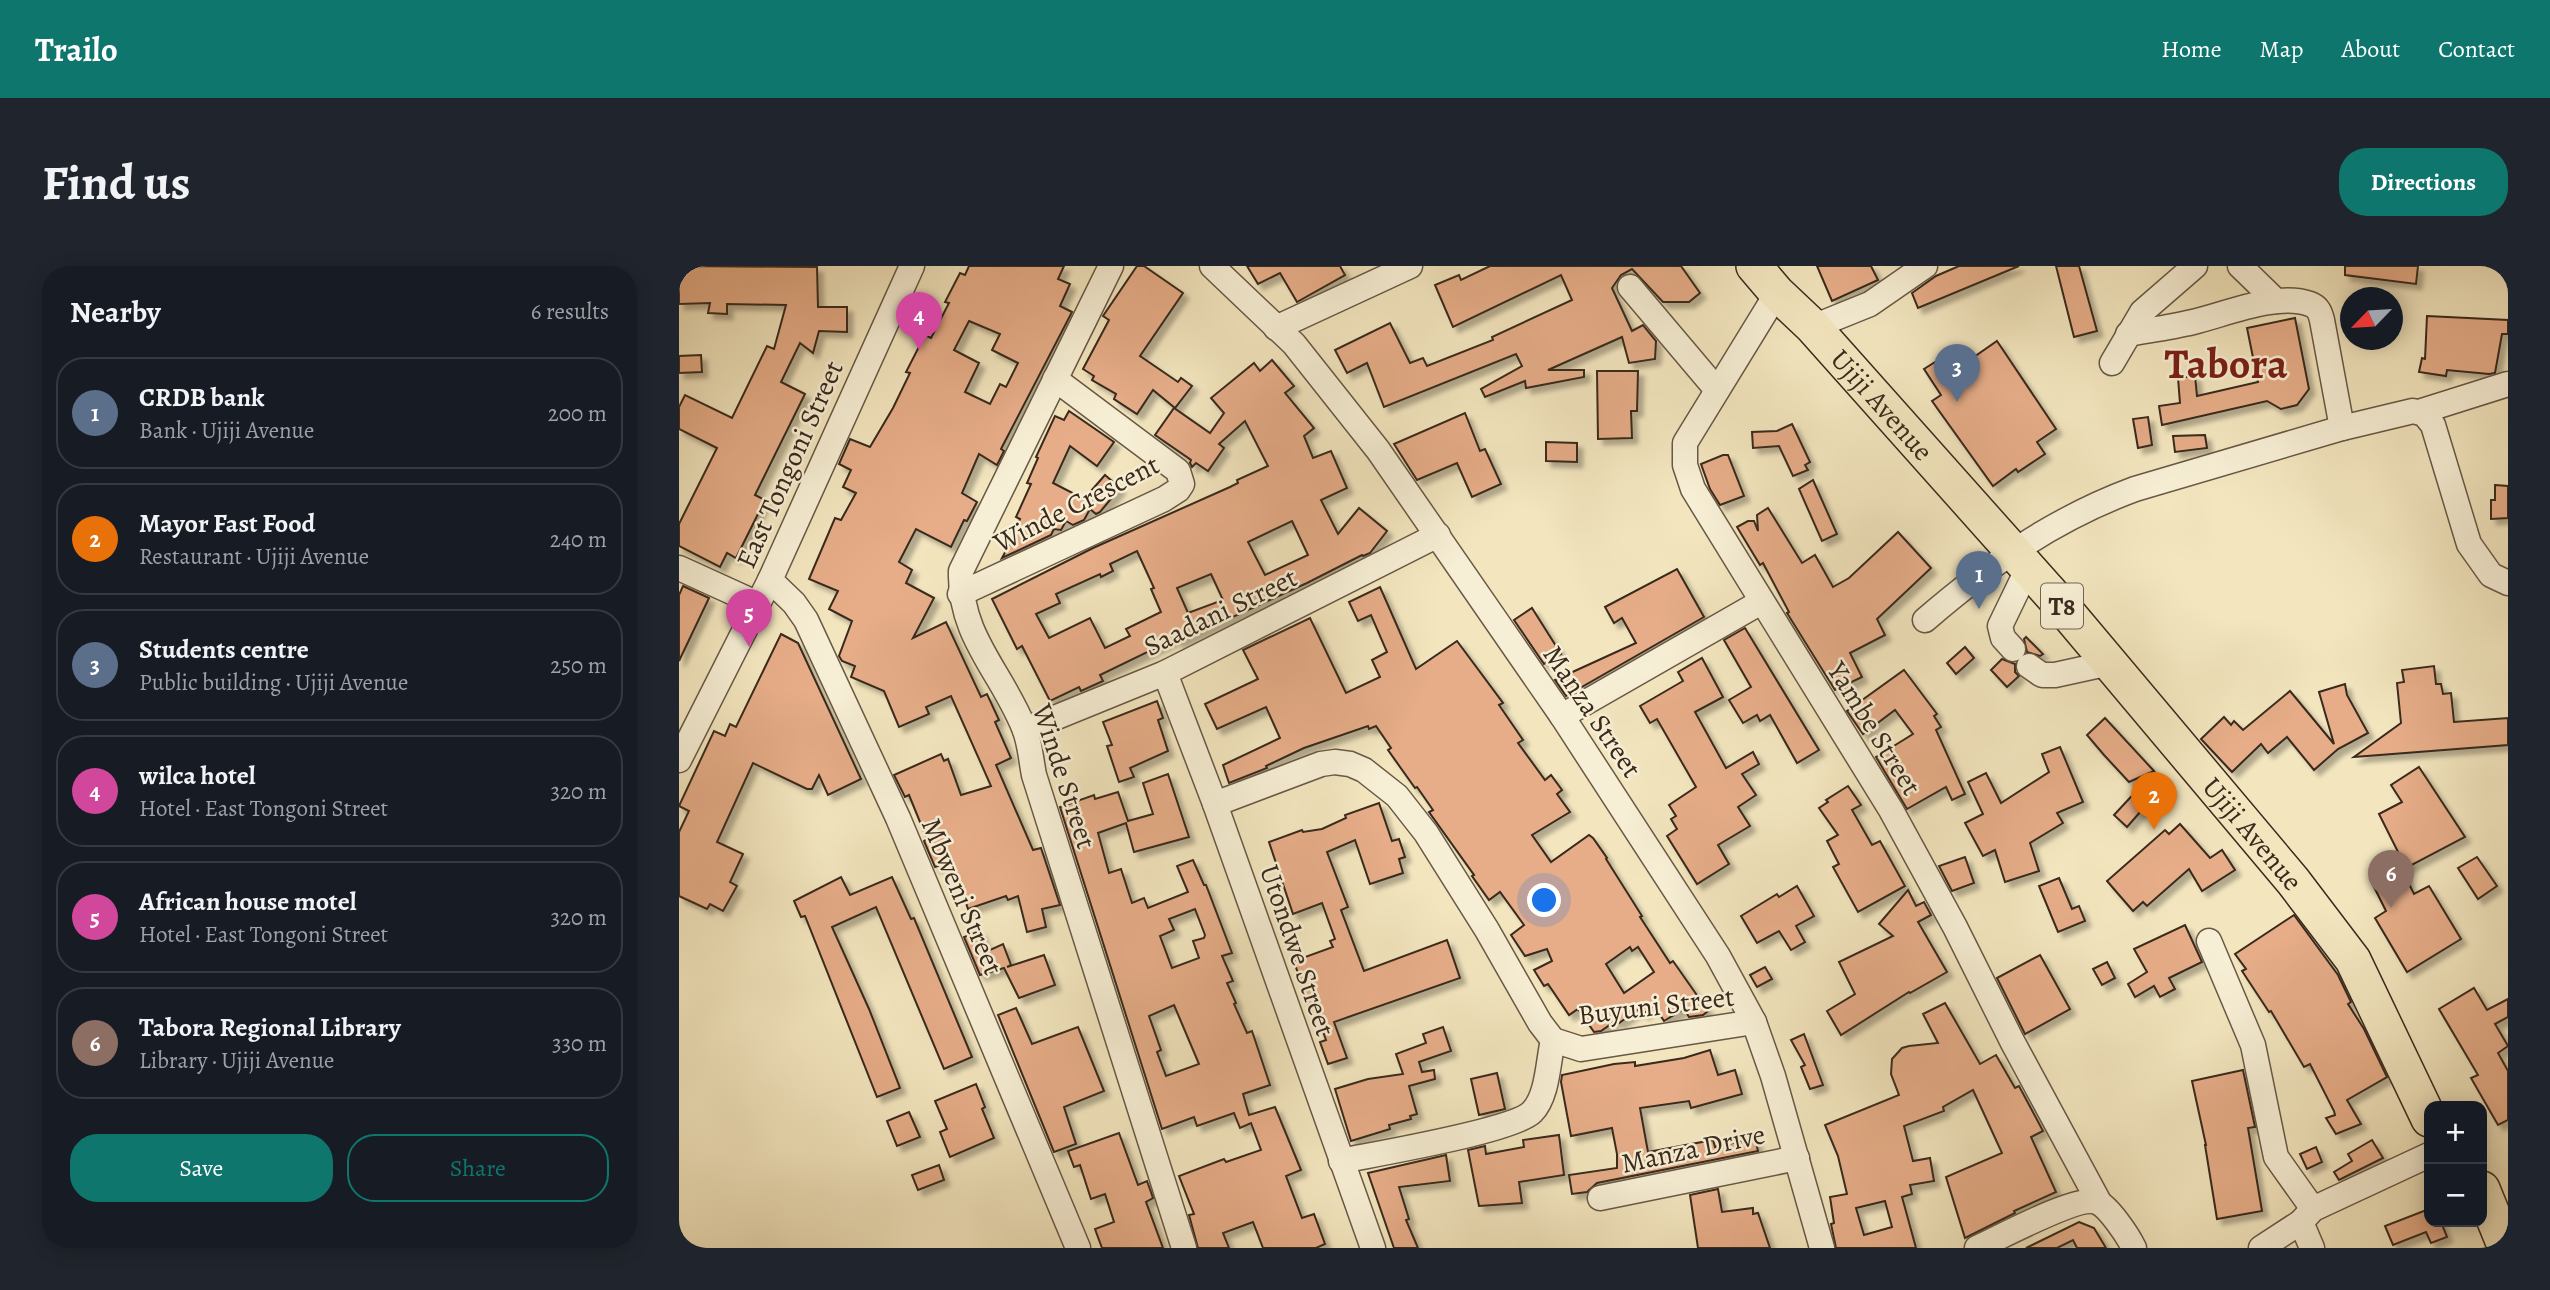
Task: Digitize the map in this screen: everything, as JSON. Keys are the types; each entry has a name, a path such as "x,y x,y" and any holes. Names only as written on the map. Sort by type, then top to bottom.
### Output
{"highway":[{"name":"Ujiji Avenue","path":"1754,266 1777,293 1813,327 2020,559 2293,881 2353,960 2424,1109"},
{"name":"T8","path":"2353,960 2396,1020 2443,1101"},
{"path":"2487,1201 2506,1248"},
{"path":"2474,1227 2482,1248"}],"street":[{"name":"East Tongoni Street","path":"679,760 770,580 912,266"},
{"name":"Winde Street","path":"1111,266 961,570 960,594 967,620 977,641 1025,730 1034,775 1184,1248"},
{"name":"Manza Street","path":"1212,266 1294,344 1378,450 1562,716 1719,956 1754,1022 1773,1076 1822,1248"},
{"path":"1276,328 1410,266"},
{"path":"1813,327 1870,304 1925,266"},
{"path":"2112,363 2142,312 2195,266"},
{"path":"2241,266 2276,301"},
{"path":"1630,287 1717,390"},
{"name":"Yambe Street","path":"1777,293 1685,443 1685,465 1693,489 1891,810 2099,1202 2134,1248"},
{"path":"2128,334 2276,301 2312,304 2318,309 2342,428"},
{"name":"Winde Crescent","path":"960,594 1164,499 1182,484 1178,471 1055,379"},
{"path":"2419,412 2508,384"},
{"path":"1925,620 1961,589 2020,559 2104,500 2342,428 2413,411 2424,414 2433,425 2469,544 2491,575 2508,583"},
{"name":"Saadani Street","path":"1025,730 1165,673 1438,536"},
{"path":"2020,559 2000,626 2003,638 2042,675 2055,675 2110,663"},
{"path":"679,568 758,604"},
{"name":"Mbweni Street","path":"770,580 794,603 806,620 898,818 1078,1248"},
{"path":"1562,716 1761,602"},
{"name":"Utondwe Street","path":"1165,673 1215,804 1373,1248"},
{"name":"Buyuni Street","path":"1215,804 1321,764 1350,764 1375,777 1397,796 1426,833 1487,930 1540,1023 1553,1040 1580,1049 1754,1022"},
{"path":"2209,941 2253,1045 2276,1157 2307,1215 2312,1248"},
{"path":"1341,1161 1497,1128 1526,1117 1534,1110 1542,1092 1553,1040"},
{"path":"2260,1248 2307,1215 2424,1156"},
{"name":"Manza Drive","path":"1600,1198 1797,1157"},
{"path":"1977,1248 2085,1200 2099,1202"}],"building":[{"path":"679,266 817,267 818,307 847,307 847,332 819,331 813,353 800,343 781,382 805,394 755,495 765,500 736,558 727,553 720,567 679,546 679,524 717,448 679,429 679,407 685,395 732,418 767,346 774,349 786,305 727,304 727,314 708,313 710,303 679,304"},
{"path":"969,266 1064,266 1058,279 1070,284 1060,306 1072,312 1001,449 1004,451 997,465 979,454 962,493 977,502 967,521 964,520 951,547 916,529 899,562 912,570 906,583 934,598 913,638 946,622 981,697 987,694 999,720 995,722 1011,758 996,765 1033,850 1041,848 1060,905 1042,909 1046,927 1027,932 1018,896 1008,900 1006,896 968,909 952,860 935,867 909,795 905,797 894,775 941,754 944,761 948,759 961,795 991,786 951,696 926,707 929,714 899,727 884,691 851,677 855,666 842,661 839,656 852,621 829,609 838,591 809,579 835,518 841,520 856,493 843,487 851,470 839,464 850,439 870,447 893,408 910,373 906,372 925,335 931,338 949,303 945,302 960,273 965,275","holes":["969,321 1000,334 992,350 1018,363 1006,387 1000,384 990,404 965,392 979,363 954,350"]},
{"path":"1137,266 1144,266 1183,293 1140,356 1178,382 1181,378 1192,386 1175,408 1153,390 1137,414 1114,399 1116,394 1092,380 1094,376 1083,369 1109,320 1103,316"},
{"path":"1247,266 1340,266 1345,275 1297,302 1280,273 1258,284"},
{"path":"1490,266 1681,266 1700,293 1689,302 1663,302 1632,269 1621,275 1612,288 1632,331 1643,325 1656,341 1655,359 1629,363 1622,337 1548,370 1584,370 1584,377 1526,388 1525,381 1485,397 1481,389 1522,366 1516,354 1384,407 1367,363 1347,373 1335,350 1390,323 1410,363 1423,358 1427,366 1493,340 1492,337 1572,300 1561,275 1453,327 1435,285 1459,275 1461,280"},
{"path":"1817,266 1871,266 1878,280 1832,301"},
{"path":"1959,266 2019,266 1918,308 1912,293 1936,276"},
{"path":"2056,266 2079,266 2097,331 2074,337"},
{"path":"2345,266 2418,266 2416,284 2345,275"},
{"path":"2427,316 2508,320 2508,334 2502,334 2495,373 2447,370 2446,376 2419,372 2422,358 2425,359"},
{"path":"2295,318 2309,389 2297,405 2281,409 2267,401 2162,425 2159,406 2180,403 2178,378 2195,376 2197,396 2258,382 2247,328"},
{"path":"1997,341 2056,429 2037,442 2045,454 2018,472 2016,469 1993,486 1932,401 1941,395 1924,369 1943,357 1956,377 1978,362 1974,357"},
{"path":"701,355 702,372 679,373 679,356"},
{"path":"1272,360 1294,386 1285,393 1314,428 1304,436 1313,458 1331,451 1347,488 1321,500 1338,534 1359,508 1387,531 1370,553 1178,642 1176,638 1100,675 1103,681 1081,691 1079,687 1050,701 1022,646 1017,649 992,599 1093,548 1230,487 1238,483 1237,480 1268,466 1245,421 1219,444 1224,448 1208,471 1196,463 1192,467 1191,460 1155,435 1174,408 1210,433 1224,413 1211,398 1254,363 1260,371","holes":["1292,521 1308,555 1265,575 1248,542","1137,551 1154,588 1151,589 1161,612 1126,629 1130,636 1105,648 1090,618 1049,638 1036,614 1060,603 1056,594 1113,571 1110,564","1211,574 1223,600 1188,613 1177,588"]},
{"path":"1597,371 1638,371 1637,411 1631,411 1632,438 1598,439"},
{"path":"1069,411 1114,442 1097,466 1070,446 1053,483 1084,499 1105,475 1120,488 1100,512 1096,514 1090,509 1084,520 1073,525 1066,521 1061,530 1054,529 1051,535 1002,558 1017,530 1015,529 1020,519 1016,517 1031,484 1027,483 1038,458 1036,457 1055,416 1064,420"},
{"path":"1465,413 1480,451 1485,449 1501,484 1472,497 1457,463 1417,480 1394,444"},
{"path":"2148,417 2152,445 2138,448 2133,419"},
{"path":"1792,424 1810,462 1805,465 1808,470 1793,476 1779,446 1753,448 1752,432 1777,431"},
{"path":"2205,435 2207,448 2175,452 2173,436"},
{"path":"1546,442 1577,443 1577,462 1546,461"},
{"path":"1728,455 1744,496 1720,505 1710,489 1701,464"},
{"path":"1813,480 1837,534 1822,541 1799,489"},
{"path":"2495,485 2508,486 2508,518 2491,519 2491,500 2495,500"},
{"path":"1768,508 1802,563 1815,555 1833,587 1849,578 1898,532 1931,568 1877,619 1885,635 1850,653 1862,677 1835,690 1787,613 1789,612 1763,563 1760,565 1737,527 1754,521 1758,531 1757,515"},
{"path":"1677,569 1704,617 1566,696 1555,680 1636,643 1622,618 1614,623 1605,607"},
{"path":"683,586 709,598 679,661 679,595"},
{"path":"1380,587 1416,669 1457,641 1503,703 1499,705 1523,740 1518,743 1545,780 1551,775 1562,790 1557,794 1570,812 1532,835 1551,862 1589,835 1593,838 1670,963 1673,961 1708,1011 1703,1015 1689,1017 1684,1009 1664,1021 1654,1006 1643,1014 1639,1009 1619,1023 1617,1020 1601,1031 1594,1032 1578,1009 1569,1015 1548,984 1544,986 1534,970 1552,961 1547,949 1525,956 1511,935 1524,925 1500,892 1489,900 1429,812 1433,810 1388,750 1391,748 1376,726 1369,729 1368,726 1304,748 1266,766 1267,768 1229,783 1223,765 1280,738 1266,707 1217,729 1205,704 1258,679 1243,650 1310,618 1346,693 1380,677 1372,660 1387,652 1371,615 1358,621 1349,602","holes":["1630,947 1632,951 1638,947 1654,972 1624,993 1606,964"]},
{"path":"1532,608 1561,654 1544,664 1514,620"},
{"path":"1745,628 1819,750 1797,763 1770,715 1760,721 1757,715 1743,723 1729,700 1751,687 1724,640"},
{"path":"781,634 798,643 861,779 828,795 819,775 812,789 807,789 753,763 717,842 743,854 730,882 737,886 723,911 710,904 707,909 679,896 679,832 689,811 679,806 714,731 725,736 730,724 736,727"},
{"path":"2026,637 2043,654 2040,656 2027,652 2024,639"},
{"path":"1965,647 1974,658 1956,674 1947,663"},
{"path":"1702,658 1723,697 1695,712 1726,768 1753,752 1759,764 1742,774 1756,795 1738,807 1750,826 1718,845 1729,864 1697,884 1667,836 1677,829 1671,819 1676,816 1669,805 1696,787 1657,719 1650,723 1640,706 1683,681 1678,672"},
{"path":"2002,659 2015,664 2015,672 2019,676 2007,687 1991,670"},
{"path":"2434,666 2436,684 2441,684 2443,694 2451,693 2454,722 2508,718 2508,745 2354,757 2401,723 2397,683 2404,682 2402,670"},
{"path":"1904,670 1937,714 1934,716 1941,727 1936,730 1965,794 1952,800 1946,787 1907,809 1876,757 1913,734 1895,710 1863,734 1847,711"},
{"path":"2345,684 2347,695 2368,733 2338,749 2314,770 2287,737 2268,753 2261,744 2232,772 2201,739 2224,717 2231,725 2234,721 2243,730 2290,691 2334,744 2319,692"},
{"path":"1157,701 1163,718 1158,720 1168,751 1130,768 1134,777 1119,782 1107,746 1112,745 1103,722"},
{"path":"2105,718 2154,771 2129,782 2104,755 2087,735"},
{"path":"2060,747 2083,802 2057,813 2063,823 2030,843 2039,871 2005,882 1995,850 1983,856 1965,823 1983,814 1968,782 1986,773 2001,803 2049,772 2042,754"},
{"path":"2419,767 2465,837 2406,868 2379,814 2402,802 2391,785"},
{"path":"2154,772 2171,790 2152,807 2148,803 2127,827 2114,815"},
{"path":"1168,774 1189,837 1134,852 1126,823 1098,833 1109,873 1121,869 1132,903 1144,898 1148,908 1188,892 1177,866 1193,860 1206,885 1232,953 1222,956 1233,981 1227,983 1236,1003 1234,1004 1247,1033 1252,1031 1270,1085 1243,1094 1249,1115 1275,1107 1301,1170 1286,1176 1302,1218 1314,1214 1325,1244 1316,1248 1263,1248 1253,1222 1223,1233 1229,1248 1198,1248 1189,1215 1194,1214 1179,1176 1224,1159 1226,1162 1261,1150 1251,1123 1240,1128 1234,1113 1197,1126 1194,1117 1162,1129 1060,807 1094,795 1095,799 1118,792 1128,821 1153,814 1143,783","holes":["1195,909 1205,935 1204,938 1193,941 1199,958 1172,968 1160,936 1174,930 1169,919","1174,1005 1199,1064 1166,1076 1157,1052 1161,1050 1149,1016"]},
{"path":"1848,786 1861,805 1852,810 1872,845 1880,841 1905,886 1858,912 1833,867 1839,864 1827,841 1838,835 1819,808 1828,802 1826,800"},
{"path":"1379,803 1392,841 1399,839 1405,857 1399,859 1403,873 1370,884 1355,840 1327,852 1348,907 1341,910 1364,971 1447,940 1460,978 1334,1022 1347,1058 1328,1064 1320,1042 1326,1040 1316,1012 1311,1014 1294,961 1333,947 1330,941 1335,939 1322,903 1293,914 1269,842 1302,830 1322,829 1346,818 1345,815"},
{"path":"2180,824 2210,858 2222,850 2235,870 2202,891 2189,869 2147,906 2143,902 2133,911 2107,881 2165,830 2169,834"},
{"path":"1965,857 1974,883 1952,891 1939,866"},
{"path":"2477,857 2497,886 2478,899 2458,868"},
{"path":"2399,864 2414,894 2429,886 2461,939 2407,972 2375,918 2386,911 2370,879"},
{"path":"841,877 850,895 892,877 911,919 914,918 972,1057 944,1069 876,907 832,927 869,1009 900,1088 877,1097 805,916 801,917 794,901"},
{"path":"2059,878 2072,909 2079,906 2085,921 2058,932 2039,886"},
{"path":"1797,886 1814,916 1796,926 1805,942 1791,950 1779,931 1757,943 1741,916 1777,894 1779,897"},
{"path":"1908,890 1916,906 1924,902 1931,915 1918,922 1947,972 1909,992 1841,1035 1827,1011 1855,994 1839,962 1893,936 1879,924"},
{"path":"2294,915 2338,975 2351,1002 2348,1004 2364,1029 2387,1077 2347,1100 2361,1124 2336,1134 2326,1118 2335,1115 2334,1111 2310,1064 2304,1067 2271,1011 2269,1012 2242,971 2246,969 2235,954"},
{"path":"2185,925 2202,962 2169,978 2175,989 2160,997 2154,986 2135,997 2128,984 2147,972 2134,949"},
{"path":"980,931 988,951 1003,944 1011,965 1007,967 1044,955 1055,985 1019,998 1004,968 980,975 964,937"},
{"path":"2040,955 2070,1009 2025,1034 1997,978"},
{"path":"2107,962 2115,978 2102,985 2093,969"},
{"path":"1765,967 1772,979 1757,987 1750,975"},
{"path":"2474,988 2487,1010 2508,999 2508,1017 2495,1024 2508,1046 2498,1053 2508,1071 2508,1120 2498,1125 2487,1101 2484,1101 2471,1078 2478,1075 2439,1009"},
{"path":"1945,1003 1980,1064 1996,1055 2015,1088 2019,1086 2043,1131 2031,1137 2056,1192 1965,1238 1946,1177 2002,1153 1973,1090 1943,1107 1944,1111 1904,1126 1913,1161 1930,1158 1934,1181 1910,1185 1912,1194 1902,1197 1916,1248 1836,1248 1831,1224 1834,1223 1830,1197 1847,1194 1838,1156 1825,1125 1899,1095 1891,1074 1892,1059 1902,1048 1938,1043 1923,1014","holes":["1885,1201 1892,1227 1864,1235 1856,1208"]},
{"path":"1016,1008 1032,1044 1078,1027 1104,1091 1064,1107 1076,1144 1054,1152 998,1015"},
{"path":"1443,1027 1451,1051 1419,1062 1422,1072 1434,1070 1435,1079 1409,1086 1417,1114 1410,1116 1411,1119 1389,1125 1390,1129 1351,1141 1335,1089 1368,1079 1403,1074 1396,1054 1426,1043 1423,1034"},
{"path":"1804,1034 1823,1085 1810,1089 1801,1067 1805,1065 1791,1040"},
{"path":"1710,1050 1718,1075 1735,1070 1742,1094 1691,1108 1689,1101 1640,1108 1648,1152 1713,1140 1715,1147 1755,1138 1758,1151 1597,1183 1587,1192 1572,1194 1569,1175 1617,1168 1617,1154 1612,1128 1571,1136 1562,1075 1614,1064 1635,1062 1635,1066 1684,1058"},
{"path":"2243,1070 2255,1127 2248,1128 2262,1211 2217,1219 2206,1145 2192,1081"},
{"path":"1497,1073 1505,1109 1479,1115 1471,1079"},
{"path":"976,1084 985,1107 982,1109 994,1138 950,1157 940,1132 947,1129 935,1101"},
{"path":"909,1112 920,1137 897,1146 887,1121"},
{"path":"1119,1133 1138,1185 1147,1181 1153,1198 1146,1202 1163,1248 1102,1248 1095,1229 1114,1222 1105,1194 1091,1199 1080,1165 1074,1167 1068,1151"},
{"path":"1559,1135 1564,1175 1519,1182 1522,1203 1479,1206 1468,1150 1485,1146 1486,1154 1524,1147 1523,1140"},
{"path":"2372,1140 2383,1158 2339,1180 2334,1172 2352,1161 2348,1154"},
{"path":"2316,1147 2322,1162 2307,1169 2300,1154"},
{"path":"1446,1155 1450,1181 1399,1187 1409,1219 1406,1220 1418,1248 1394,1248 1368,1173"},
{"path":"939,1165 944,1180 918,1190 912,1175"},
{"path":"1718,1189 1722,1212 1753,1208 1753,1214 1758,1213 1770,1248 1698,1248 1690,1195"},
{"path":"2424,1211 2424,1227 2443,1227 2447,1237 2431,1243 2426,1232 2393,1245 2385,1226"},
{"path":"2079,1222 2094,1228 2106,1248 2077,1248 2073,1240 2057,1248 2026,1248"}],"place":[{"name":"wilca hotel","path":"919,350"},
{"name":"Students centre","path":"1957,402"},
{"name":"CRDB bank","path":"1979,609"},
{"name":"African house motel","path":"749,647"},
{"name":"Mayor Fast Food","path":"2154,830"},
{"name":"Tabora Regional Library","path":"2391,908"}],"district":[{"name":"Tabora","path":"2226,363"}]}
